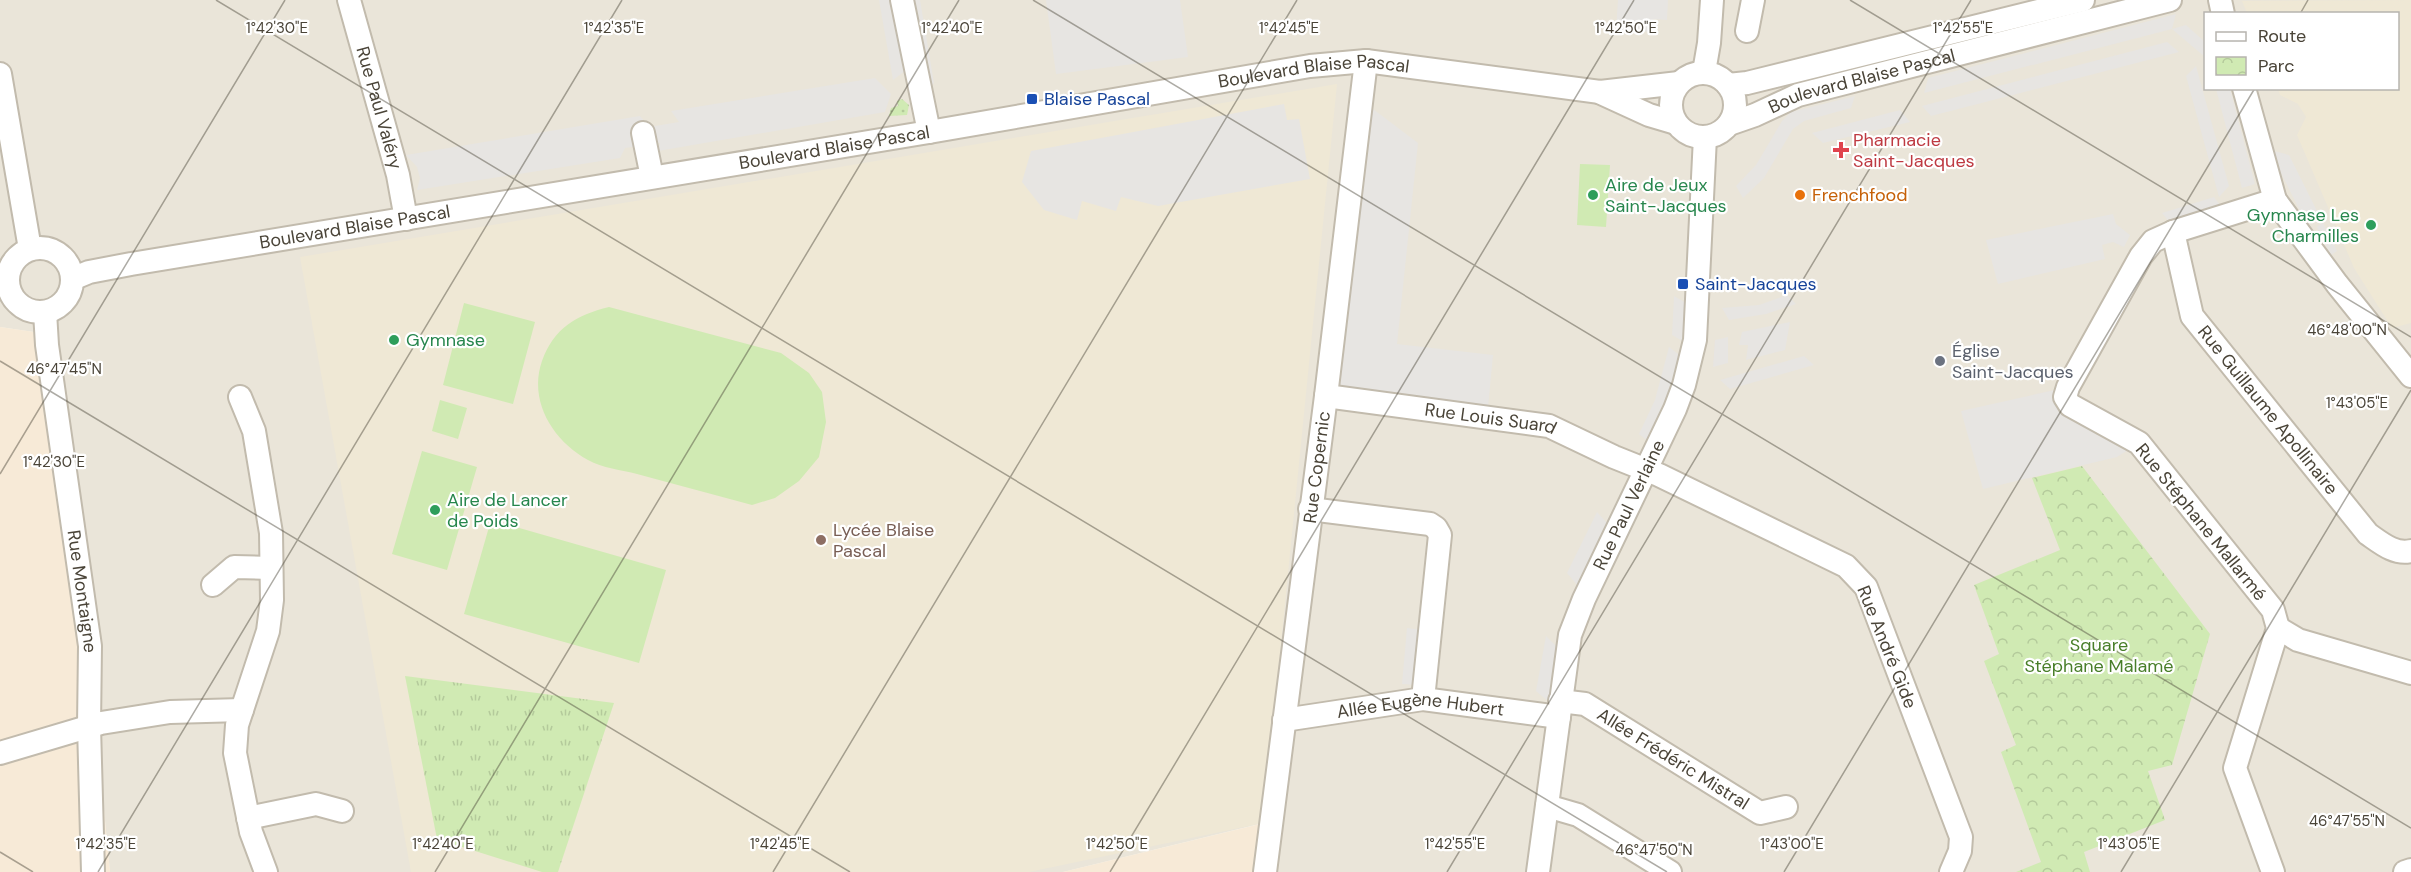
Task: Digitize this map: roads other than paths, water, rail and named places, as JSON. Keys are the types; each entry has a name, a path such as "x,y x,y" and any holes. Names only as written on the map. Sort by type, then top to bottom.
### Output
{"street":[{"name":"Rue Paul Valéry","path":"349,0 398,176 406,219"},
{"path":"902,0 929,132"},
{"path":"1712,0 1704,72 1713,74 1728,85 1735,102 1735,111 1729,124"},
{"path":"1747,31 1753,0"},
{"name":"Boulevard Blaise Pascal","path":"1728,85 1759,80 2083,0"},
{"name":"Boulevard Blaise Pascal","path":"1600,92 1649,115 1676,123 1692,136 1705,137 1719,133 1729,124 1798,95 2170,0"},
{"name":"Boulevard Blaise Pascal","path":"72,279 89,272 131,264 929,132 1310,66 1366,61 1600,92 1679,83 1686,77 1704,72"},
{"name":"Rue Copernic","path":"1264,872 1326,396 1366,61"},
{"path":"0,74 30,249"},
{"path":"1676,123 1671,108 1671,99 1679,83"},
{"path":"2245,90 2275,200 2337,284 2411,376"},
{"path":"643,133 652,177"},
{"name":"Rue Paul Verlaine","path":"1538,872 1570,635 1576,616 1675,409 1684,385 1695,340 1705,137"},
{"name":"Rue Stéphane Mallarmé","path":"2275,200 2173,232 2153,241 2141,256 2068,387 2065,397 2070,405 2139,443 2273,610 2278,628"},
{"name":"Rue Guillaume Apollinaire","path":"2173,232 2192,316 2368,534 2389,549 2408,552 2411,550"},
{"path":"42,247 54,250 63,257 70,267 72,279 65,300 56,308 45,312 36,312 18,304 4,288 12,264 19,254 42,247"},
{"name":"Rue Montaigne","path":"45,312 47,345 90,646 89,726 93,872"},
{"name":"Rue Louis Suard","path":"1326,396 1549,426 1614,458 1646,470"},
{"path":"240,397 254,431 266,492 271,533 272,600 268,631 237,725 235,753 248,818 266,872"},
{"name":"Rue André Gide","path":"1646,470 1846,566 1857,575 1866,587 1961,837 1960,851 1951,872"},
{"path":"1310,509 1430,524 1436,528 1440,535 1424,699"},
{"path":"213,585 234,567 270,568"},
{"path":"2273,872 2235,768 2278,628 2298,640 2411,673"},
{"name":"Allée Eugène Hubert","path":"1284,720 1424,699 1559,709"},
{"name":"Allée Frédéric Mistral","path":"1559,709 1585,704 1760,813 1786,807"},
{"path":"0,753 89,726 170,712 243,710"},
{"path":"248,818 316,804 342,811"},
{"path":"1547,806 1578,815 1670,872"},
{"path":"2405,872 2411,870"}],"place":[{"name":"Blaise Pascal","path":"1032,99"},
{"name":"Pharmacie Saint-Jacques","path":"1841,150"},
{"name":"Aire de Jeux Saint-Jacques","path":"1593,195"},
{"name":"Frenchfood","path":"1800,195"},
{"name":"Gymnase Les Charmilles","path":"2371,225"},
{"name":"Saint-Jacques","path":"1683,284"},
{"name":"Gymnase","path":"394,340"},
{"name":"Église Saint-Jacques","path":"1940,361"},
{"name":"Aire de Lancer de Poids","path":"435,510"},
{"name":"Lycée Blaise Pascal","path":"821,540"}],"park label":[{"name":"Square Stéphane Malamé","path":"2099,655"}]}
